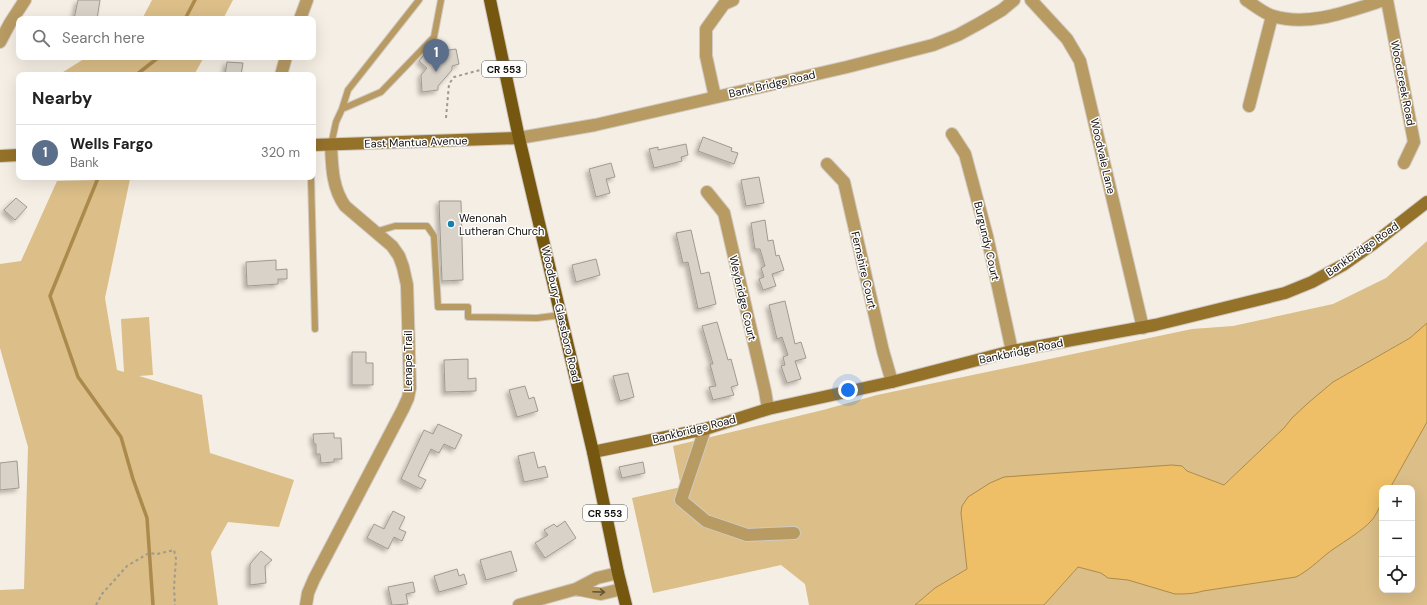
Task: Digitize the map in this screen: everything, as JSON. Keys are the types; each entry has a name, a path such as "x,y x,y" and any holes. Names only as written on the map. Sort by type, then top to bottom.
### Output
{"main road":[{"name":"Woodbury-Glassboro Road","path":"490,0 519,138 593,452 626,605"}],"street":[{"path":"0,42 25,0"},
{"path":"301,16 307,0"},
{"path":"715,97 706,56 706,29 724,4 733,0"},
{"name":"Bank Bridge Road","path":"519,138 596,125 847,67 932,45 958,35 980,23 1002,10 1014,0"},
{"name":"Woodvale Lane","path":"1031,0 1067,39 1080,61 1143,328"},
{"path":"1246,0 1272,16 1298,20 1329,16 1384,0"},
{"name":"Woodcreek Road","path":"1387,0 1414,142 1404,163"},
{"path":"1249,106 1272,16"},
{"path":"282,72 285,60"},
{"name":"Burgundy Court","path":"952,134 965,154 987,236 1012,351"},
{"name":"East Mantua Avenue","path":"316,145 519,138"},
{"name":"Lenape Trail","path":"306,605 308,593 314,579 408,398 410,388 407,285 403,267 399,256 392,246 345,206 338,195 334,182 331,145"},
{"path":"0,156 16,155"},
{"name":"Fernshire Court","path":"827,164 844,182 883,351 892,382"},
{"name":"Weybridge Court","path":"707,192 724,213 768,409"},
{"name":"Bankbridge Road","path":"593,452 705,429 768,409 892,382 1012,351 1143,328 1286,293 1312,282 1343,265 1427,202"},
{"path":"705,429 681,500 706,521 747,535 794,533"},
{"path":"518,605 576,589 597,578 618,573"},
{"path":"576,589 601,594 622,589"}],"lane":[{"path":"331,145 336,122 348,90 419,0"},
{"path":"342,108 381,92 434,37 441,0"},
{"path":"311,180 315,329"},
{"path":"375,232 395,226 427,226 434,236 438,307 468,307 468,317 537,318 561,315"}],"path":[{"path":"446,118 449,84 454,77 484,69"},
{"path":"96,605 102,594 127,566 149,553 157,554 174,550 176,559 174,587 175,605"}],"shaded area":[{"path":"152,0 233,0 225,16 144,16"},
{"path":"82,60 202,60 196,72 63,72"},
{"path":"130,180 105,298 117,370 124,372 121,319 149,317 153,375 139,376 202,395 210,453 294,480 279,527 228,522 211,552 218,605 0,605 0,590 24,589 28,447 0,348 0,264 21,261 57,181"},
{"path":"1427,241 1427,328 1333,382 1224,485 1172,465 961,515 967,569 935,588 915,605 809,605 805,584 781,565 653,593 632,498 681,487 673,446 823,410 877,395 1192,329 1233,326 1333,304 1386,278"},
{"path":"1427,323 1427,422 1392,485 1379,485 1379,506 1372,519 1361,530 1300,575 1296,577 1192,593 1175,594 1128,580 1108,578 1101,573 1078,567 1044,605 915,605 935,588 967,569 961,513 962,506 968,497 990,483 1004,477 1172,465 1182,466 1187,471 1224,485 1284,428 1292,418 1333,382 1410,338"},
{"path":"1427,422 1427,605 1044,605 1078,567 1183,594 1372,519 1379,507 1379,593 1415,593 1415,485 1392,485"}],"building":[{"path":"78,0 100,0 97,16 75,16"},
{"path":"456,49 459,64 452,66 452,70 438,86 438,90 422,92 421,75 427,68 419,61 426,52 435,59 442,51"},
{"path":"227,62 243,63 242,72 225,72"},
{"path":"703,137 732,148 731,151 738,153 734,164 698,151"},
{"path":"686,144 688,155 681,157 682,161 654,168 649,149 658,147 658,150"},
{"path":"611,163 615,177 606,179 610,193 596,197 589,169"},
{"path":"759,177 764,203 746,206 741,180"},
{"path":"16,198 27,207 15,220 4,210"},
{"name":"Wenonah Lutheran Church","path":"439,201 461,201 463,280 442,281"},
{"path":"765,220 768,241 773,240 776,256 779,255 784,270 772,274 776,286 763,290 759,279 764,277 761,268 765,266 760,249 755,249 751,223"},
{"path":"691,230 701,274 709,272 716,304 698,309 688,262 683,263 676,233"},
{"path":"596,259 600,275 576,282 572,265"},
{"path":"276,260 276,270 287,269 287,279 278,279 278,284 247,286 246,262"},
{"path":"785,301 795,344 801,342 806,358 795,361 801,379 787,383 781,366 785,365 783,357 788,355 782,337 777,339 769,305"},
{"path":"717,322 728,360 731,359 738,385 731,387 734,395 713,400 709,387 716,386 710,364 713,364 702,326"},
{"path":"352,352 366,352 366,363 373,363 373,385 352,385"},
{"path":"468,359 468,379 476,378 476,391 445,392 444,360"},
{"path":"628,373 634,397 620,401 613,376"},
{"path":"525,386 529,399 534,397 538,411 517,417 509,390"},
{"path":"438,424 462,435 455,449 444,444 439,453 431,449 418,476 426,480 421,489 401,479 424,430 433,434"},
{"path":"334,433 334,438 341,438 342,459 334,459 334,462 321,463 320,454 316,454 316,444 314,444 313,434"},
{"path":"534,452 538,468 545,466 548,477 524,482 518,456"},
{"path":"17,461 19,488 0,490 0,463"},
{"path":"643,462 645,473 622,478 619,467"},
{"path":"393,511 405,517 399,529 406,532 402,541 394,537 388,549 367,538 374,524 384,529"},
{"path":"565,521 576,538 545,558 535,543 548,535 544,530 554,524 557,527"},
{"path":"261,551 272,560 265,566 266,583 250,585 250,564"},
{"path":"511,551 517,571 486,580 480,560"},
{"path":"457,569 459,576 464,574 467,584 439,592 434,576"},
{"path":"413,582 415,592 406,594 408,604 392,605 388,587"}],"waterway":[{"path":"187,16 195,0"},
{"path":"140,72 155,60"},
{"path":"97,180 50,296 78,377 121,437 133,479 147,518 153,605"}],"place":[{"name":"Wells Fargo","path":"436,72"},
{"name":"Wenonah Lutheran Church","path":"451,224"}]}
